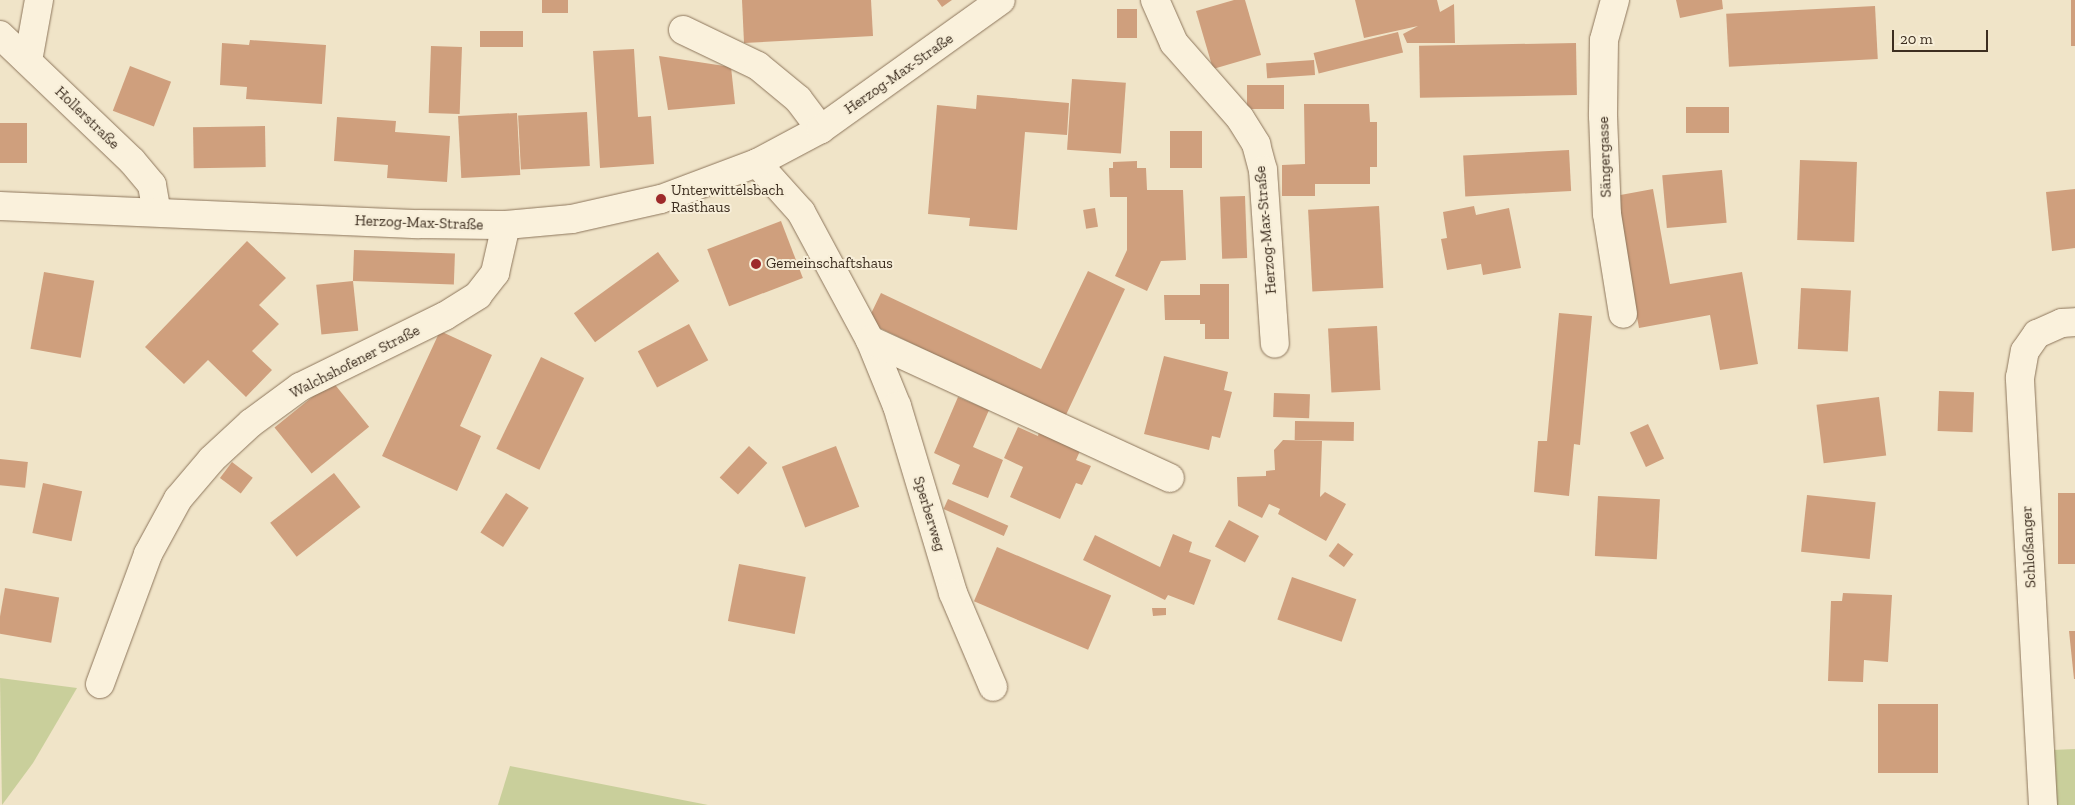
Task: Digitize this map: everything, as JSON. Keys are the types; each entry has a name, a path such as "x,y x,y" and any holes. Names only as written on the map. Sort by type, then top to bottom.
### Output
{"street":[{"path":"28,61 39,0"},
{"name":"Herzog-Max-Straße","path":"0,206 506,226 572,219 661,199 757,163 821,129 1001,0"},
{"name":"Herzog-Max-Straße","path":"1155,0 1174,44 1240,118 1256,144 1263,170 1275,344"},
{"name":"Sängergasse","path":"1615,0 1604,40 1603,116 1607,214 1623,314"},
{"path":"683,30 758,66 798,99 821,129"},
{"name":"Hollerstraße","path":"0,35 132,161 152,185 157,212"},
{"name":"Sperberweg","path":"757,163 801,212 870,340 897,406 953,593 993,687"},
{"name":"Walchshofener Straße","path":"100,684 148,554 178,500 212,459 251,423 300,387 445,316 478,295 495,273 506,226"},
{"name":"Schloßanger","path":"2043,805 2020,378 2026,351 2037,334 2062,323 2075,322"},
{"path":"870,340 1170,478"}],"green space":[{"path":"0,678 77,688 33,763 2,805"},
{"path":"2075,749 2075,805 2055,805 2052,750"},
{"path":"510,766 708,805 498,805"}],"building":[{"path":"542,0 568,0 568,13 542,13"},
{"path":"742,0 871,0 873,36 744,43"},
{"path":"937,0 952,0 942,7"},
{"path":"1234,0 1245,0 1261,55 1213,69 1196,11"},
{"path":"1355,0 1437,0 1440,12 1454,4 1455,43 1407,43 1403,34 1418,26 1364,38"},
{"path":"1676,0 1722,0 1723,9 1680,18"},
{"path":"2071,0 2075,0 2075,46 2071,46"},
{"path":"1875,6 1878,59 1729,67 1726,14"},
{"path":"1117,9 1137,9 1137,38 1117,38"},
{"path":"480,31 523,31 523,47 480,47"},
{"path":"1398,32 1403,52 1319,73 1314,53"},
{"path":"250,40 326,45 322,104 246,99 247,87 220,85 222,43 249,45"},
{"path":"1576,43 1577,95 1420,98 1419,46"},
{"path":"431,46 462,47 460,114 429,113"},
{"path":"634,49 638,117 651,116 654,164 600,168 593,51"},
{"path":"659,56 731,67 735,104 668,110"},
{"path":"1314,60 1315,75 1267,78 1266,63"},
{"path":"130,66 171,82 154,127 113,111"},
{"path":"1072,79 1126,83 1121,154 1067,150"},
{"path":"1247,85 1284,85 1284,109 1247,109"},
{"path":"977,95 1069,103 1067,135 1025,132 1017,230 969,226 970,218 928,214 937,105 976,109"},
{"path":"1304,104 1369,104 1370,122 1377,122 1377,167 1370,167 1370,184 1315,184 1315,196 1282,196 1282,165 1305,164"},
{"path":"1686,107 1729,107 1729,133 1686,133"},
{"path":"587,112 590,166 521,170 518,116"},
{"path":"517,113 520,175 461,178 458,116"},
{"path":"337,117 396,121 395,132 450,136 447,182 387,178 388,165 334,161"},
{"path":"0,123 27,123 27,163 0,163"},
{"path":"265,126 266,167 194,168 193,127"},
{"path":"1170,131 1202,131 1202,168 1170,168"},
{"path":"1569,150 1571,191 1465,196 1463,156"},
{"path":"1800,160 1857,162 1854,242 1797,240"},
{"path":"1137,161 1137,168 1146,168 1147,190 1183,190 1186,260 1161,261 1147,291 1115,276 1127,250 1127,197 1110,197 1109,168 1113,168 1113,162"},
{"path":"1722,170 1727,223 1667,228 1662,175"},
{"path":"1653,189 1670,284 1742,272 1758,364 1720,370 1710,315 1639,328 1615,196"},
{"path":"2075,189 2075,248 2052,251 2046,192"},
{"path":"1245,196 1247,258 1222,259 1220,197"},
{"path":"1379,206 1383,288 1312,292 1308,210"},
{"path":"1474,206 1476,215 1509,208 1521,268 1483,275 1481,264 1447,270 1441,239 1447,238 1443,212"},
{"path":"1095,208 1098,227 1086,229 1083,210"},
{"name":"Gemeinschaftshaus","path":"781,221 803,278 729,306 707,249"},
{"path":"247,241 286,278 259,305 279,324 252,351 272,370 246,397 208,360 184,384 145,347"},
{"path":"354,250 455,254 454,285 353,281"},
{"path":"658,252 679,281 595,342 574,313"},
{"path":"1088,271 1125,289 1065,417 867,322 881,293 1041,369"},
{"path":"44,272 94,281 81,358 30,349"},
{"path":"353,281 358,331 321,335 316,285"},
{"path":"1200,284 1229,284 1229,339 1205,339 1205,324 1200,324 1200,320 1165,320 1164,295 1200,295"},
{"path":"1801,288 1851,291 1848,352 1798,349"},
{"path":"1559,313 1592,316 1580,445 1574,444 1569,496 1534,492 1538,441 1547,441"},
{"path":"689,324 708,360 657,387 638,351"},
{"path":"1377,326 1380,390 1331,392 1328,329"},
{"path":"440,331 492,355 460,426 481,436 457,491 382,456"},
{"path":"1164,356 1228,372 1224,390 1232,392 1220,438 1212,436 1209,450 1144,434"},
{"path":"541,357 584,378 539,470 496,449"},
{"path":"332,381 369,427 312,473 274,428"},
{"path":"1939,391 1974,392 1973,432 1938,431"},
{"path":"1274,393 1310,394 1309,418 1273,417"},
{"path":"958,397 989,410 973,447 1003,460 988,498 952,484 960,465 934,453"},
{"path":"1879,397 1886,456 1824,463 1816,405"},
{"path":"1295,421 1354,422 1354,441 1295,440"},
{"path":"1648,424 1664,458 1646,467 1630,432"},
{"path":"1018,427 1038,436 1039,432 1080,451 1076,460 1091,466 1082,485 1076,483 1060,519 1010,497 1023,467 1004,458"},
{"path":"1283,440 1322,441 1320,497 1325,492 1346,504 1326,541 1278,514 1280,509 1269,504 1262,518 1238,506 1237,477 1266,476 1266,471 1275,470 1274,450"},
{"path":"749,446 767,463 738,494 720,477"},
{"path":"836,446 859,507 805,527 782,467"},
{"path":"0,459 28,462 25,488 0,485"},
{"path":"232,462 253,478 241,494 220,478"},
{"path":"334,473 360,507 297,557 270,523"},
{"path":"43,483 82,491 72,541 32,533"},
{"path":"506,493 529,508 503,547 480,532"},
{"path":"2058,493 2075,493 2075,564 2058,564"},
{"path":"1807,495 1876,502 1870,559 1801,552"},
{"path":"1598,496 1660,499 1657,559 1595,556"},
{"path":"948,499 1008,526 1004,536 944,509"},
{"path":"1229,520 1259,536 1245,562 1215,546"},
{"path":"1173,534 1192,542 1189,552 1211,560 1194,605 1168,595 1165,600 1083,560 1095,535 1160,567"},
{"path":"1338,543 1353,554 1344,567 1329,556"},
{"path":"997,547 1111,595 1088,650 974,601"},
{"path":"739,564 806,577 795,634 728,621"},
{"path":"1292,577 1356,599 1342,642 1277,620"},
{"path":"5,588 59,598 51,643 0,634 0,616"},
{"path":"1843,593 1892,595 1888,662 1864,660 1863,682 1828,681 1831,601 1842,601"},
{"path":"1152,608 1166,608 1166,615 1153,616"},
{"path":"2069,631 2075,631 2075,679 2074,679"},
{"path":"1878,704 1938,704 1938,773 1878,773"}],"place":[{"name":"Unterwittelsbach Rasthaus","path":"661,199"},
{"name":"Gemeinschaftshaus","path":"756,264"}]}
